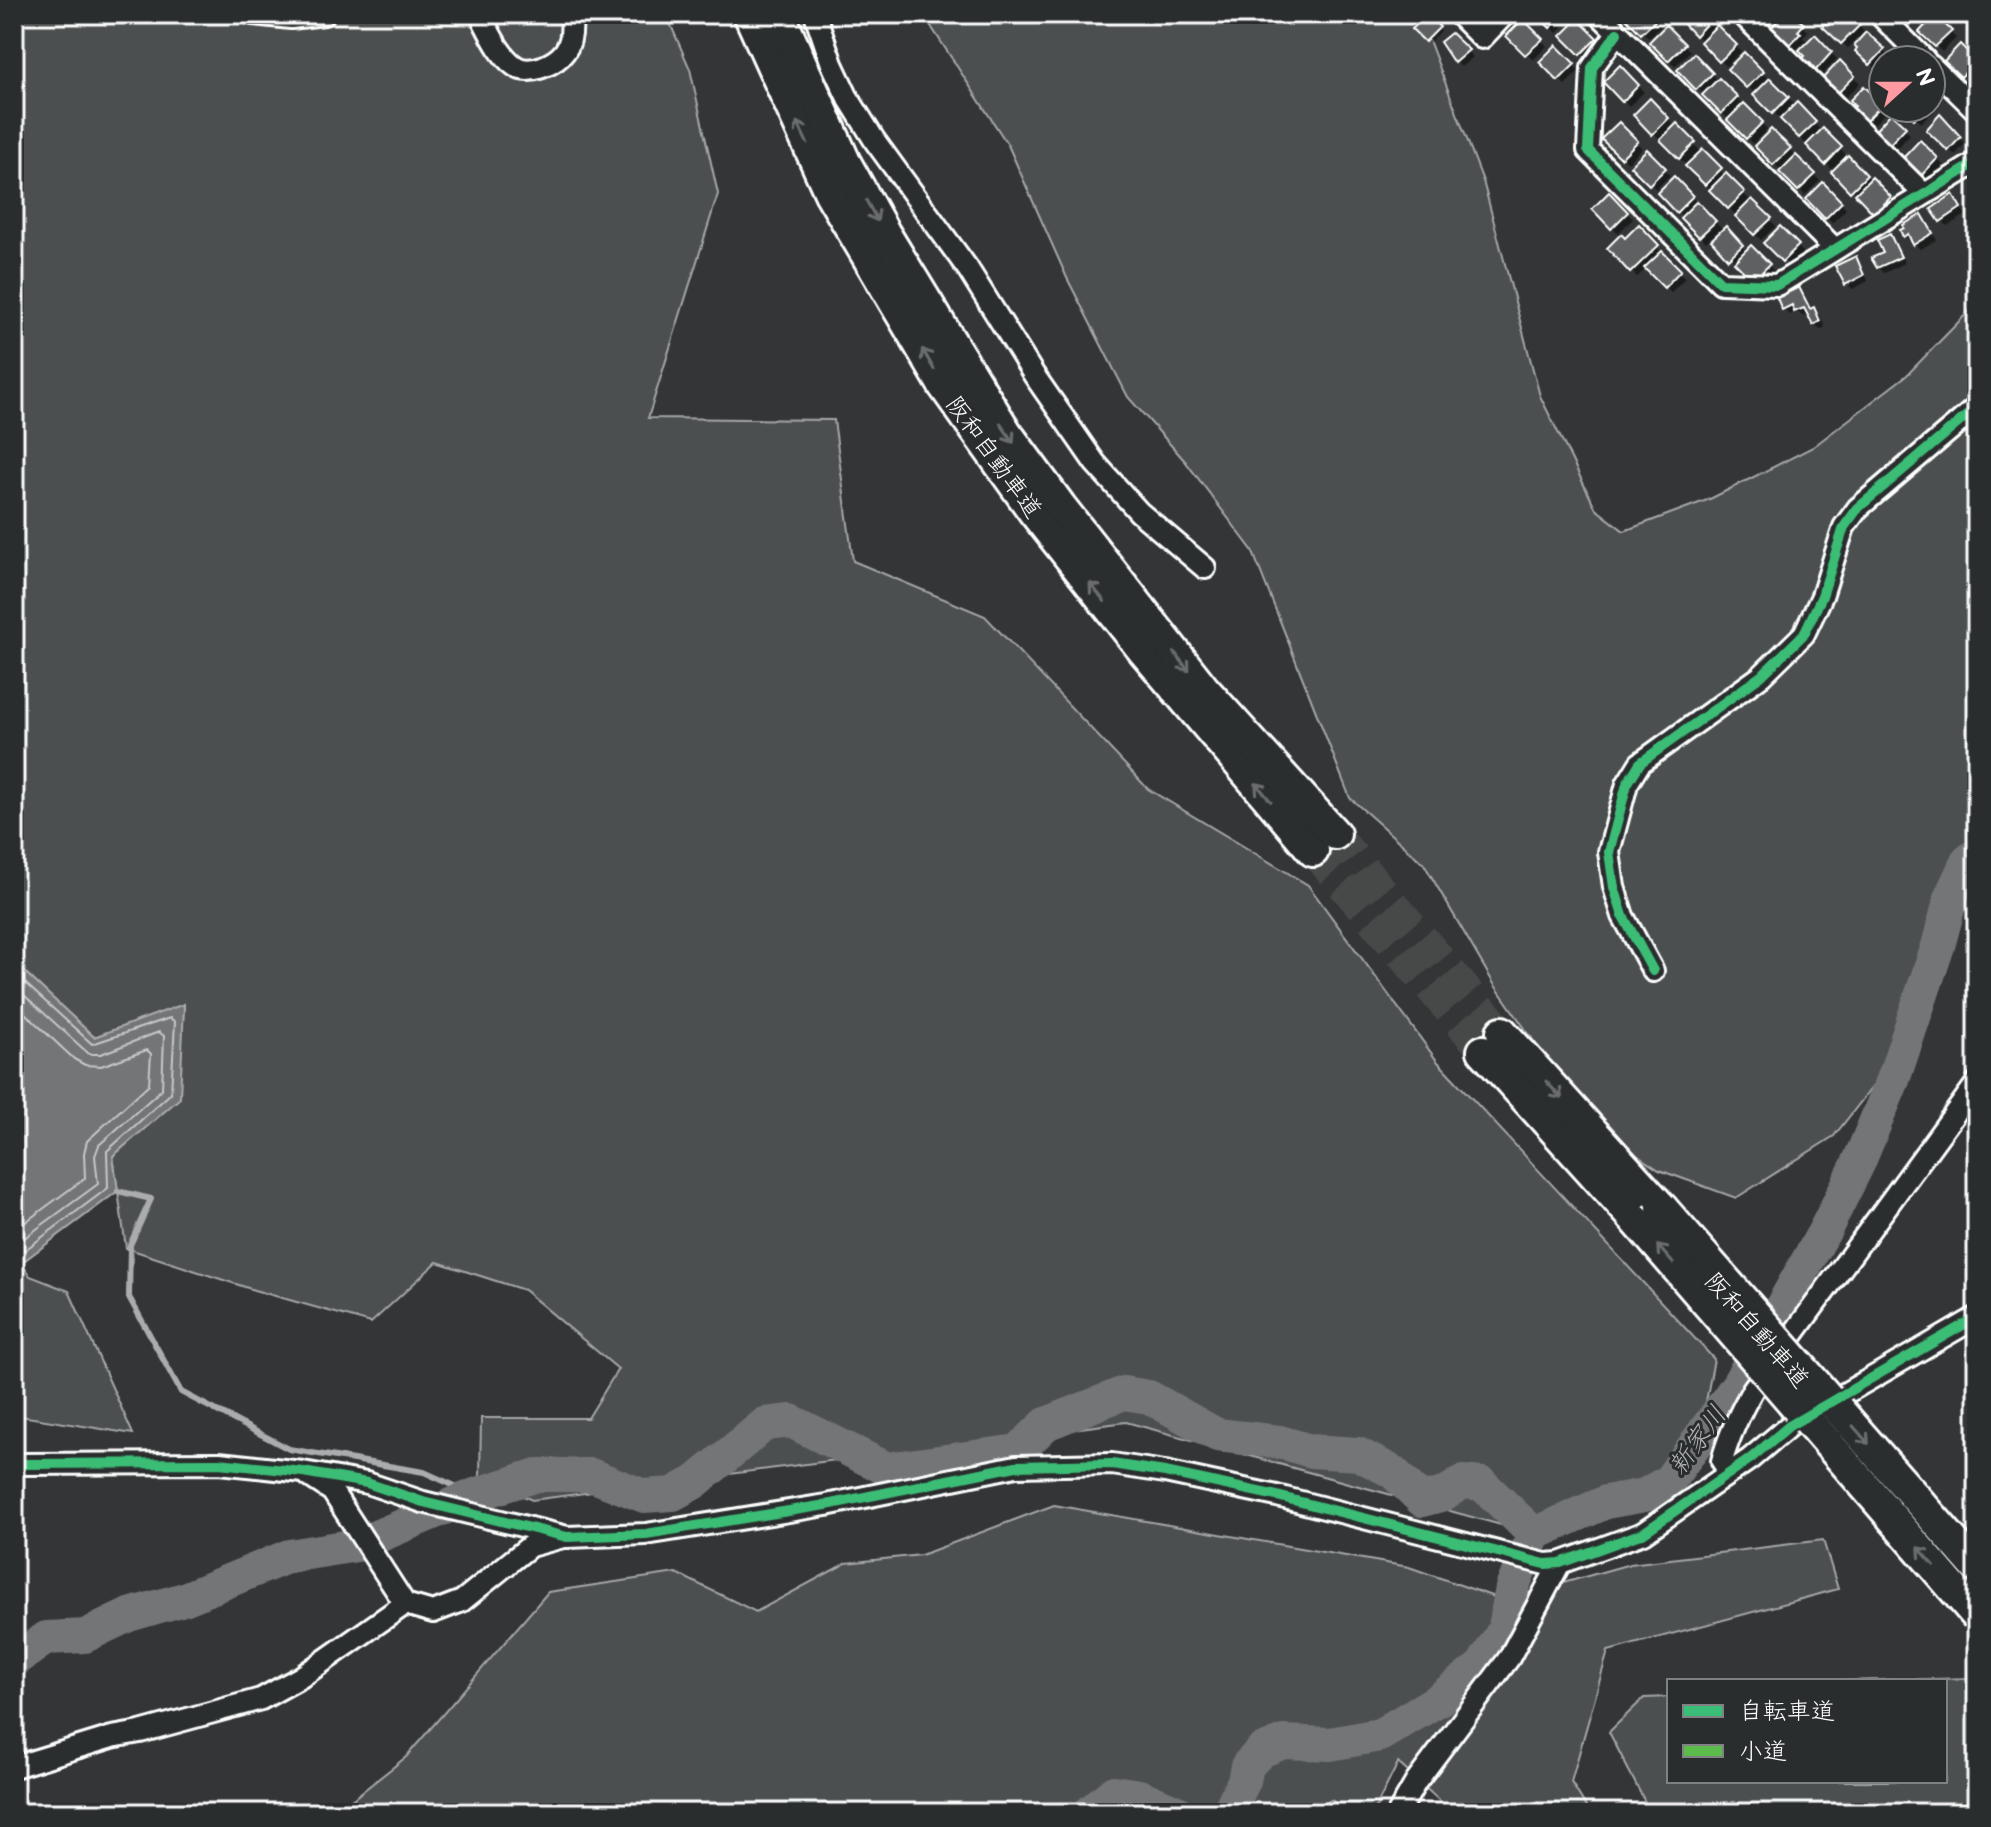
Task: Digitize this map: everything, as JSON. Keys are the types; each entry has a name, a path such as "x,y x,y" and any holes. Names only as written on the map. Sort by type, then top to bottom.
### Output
{"highway":[{"name":"阪和自動車道","path":"749,14 830,193 944,386 1043,525 1142,649 1324,843 1006,432 885,234 845,162 779,14"},
{"name":"阪和自動車道","path":"1977,1568 1662,1208 1492,1041 1632,1216 1977,1616"}],"street":[{"path":"253,14 291,18 324,14"},
{"path":"480,14 512,65 521,70 533,70 554,61 565,51 572,23 571,14"},
{"path":"815,14 847,96 875,141 968,269 1034,375 1095,463 1139,512 1205,568"},
{"path":"1458,14 1482,38 1505,14"},
{"path":"1599,14 1835,249"},
{"path":"1742,14 1924,194"},
{"path":"1879,14 1909,44"},
{"path":"1617,33 1592,68 1588,150 1721,283 1777,285 1977,162"},
{"path":"1947,82 1977,111"},
{"path":"1653,971 1623,916 1614,887 1609,852 1627,784 1640,763 1761,676 1804,634 1822,596 1844,527 1858,508 1977,407"},
{"path":"1729,1472 1722,1461 1727,1443 1753,1389 1977,1083"},
{"path":"303,1472 332,1491 405,1604 433,1612 462,1601 530,1546 567,1537 646,1534 826,1505 1016,1466 1112,1464 1165,1472 1553,1563 1643,1533 1750,1459 1789,1426 1977,1317"},
{"path":"14,1464 219,1463 303,1472 367,1483 423,1502 567,1537"},
{"path":"1398,1813 1416,1782 1509,1658 1553,1563"},
{"path":"14,1767 112,1737 261,1699 301,1677 405,1604"}],"shaded area":[{"path":"14,14 666,14 690,69 718,194 648,418 834,420 853,561 985,616 1148,789 1308,885 1438,1062 1714,1359 1696,1454 1530,1533 1126,1422 532,1500 480,1477 481,1418 588,1418 618,1369 524,1290 437,1262 371,1323 254,1290 126,1248 113,1156 179,1098 184,1005 94,1037 14,962"},
{"path":"923,14 1413,14 1430,43 1483,181 1540,396 1596,509 1624,531 1710,499 1813,447 1907,375 1977,303 1977,881 1941,924 1919,1027 1834,1136 1736,1198 1659,1170 1593,1126 1494,984 1424,864 1350,798 1252,550 1185,461 1128,397 1067,278 1008,145"},
{"path":"14,1252 30,1276 69,1291 133,1434 14,1415"},
{"path":"1054,1505 1409,1567 1503,1600 1630,1564 1823,1540 1838,1589 1608,1651 1571,1782 1590,1813 1453,1813 1398,1763 1373,1813 1351,1813 1331,1800 1308,1813 335,1813 406,1757 548,1592 676,1573 756,1612 846,1563 921,1555"},
{"path":"1977,1678 1977,1813 1633,1813 1645,1802 1609,1732 1644,1698 1667,1697 1667,1783 1947,1783 1947,1679 1931,1679"}],"water":[{"path":"14,962 94,1037 184,1004 180,1098 113,1156 118,1191 21,1263 14,1252"}],"building":[{"path":"1536,14 1565,14 1550,28"},
{"path":"1622,14 1656,14 1659,17 1641,34"},
{"path":"1707,14 1712,18 1695,36 1676,16"},
{"path":"1784,14 1793,14 1804,24 1798,31 1801,33 1785,50 1767,32"},
{"path":"1841,14 1849,14 1860,25 1841,44 1822,26 1827,22 1829,25"},
{"path":"1892,14 1912,14 1899,28"},
{"path":"1949,14 1968,14 1959,23"},
{"path":"1427,15 1440,27 1425,42 1412,29"},
{"path":"1935,15 1952,31 1938,44 1932,44 1919,32"},
{"path":"1523,19 1543,39 1525,55 1506,36"},
{"path":"1578,19 1597,38 1580,55 1561,36"},
{"path":"1666,25 1685,44 1668,61 1649,42"},
{"path":"1717,25 1737,45 1719,62 1700,42"},
{"path":"1866,32 1879,44 1867,44 1867,62 1855,51 1857,48 1854,45"},
{"path":"1451,33 1469,50 1454,63 1440,42"},
{"path":"1815,34 1832,52 1816,70 1810,63 1805,68 1800,61 1805,56 1799,50"},
{"path":"1960,44 1977,61 1961,77 1947,64 1947,58"},
{"path":"1556,45 1575,64 1558,81 1539,62"},
{"path":"1744,52 1764,72 1746,88 1727,69"},
{"path":"1694,53 1713,73 1696,90 1677,70"},
{"path":"1840,60 1855,76 1839,92 1823,78"},
{"path":"1620,65 1639,85 1622,102 1603,82"},
{"path":"1719,78 1738,97 1721,114 1702,95"},
{"path":"1770,78 1789,97 1772,114 1753,95"},
{"path":"1864,86 1867,89 1866,121 1852,109 1855,106 1850,100"},
{"path":"1650,98 1669,118 1652,135 1633,115"},
{"path":"1797,102 1816,122 1799,138 1780,119"},
{"path":"1744,103 1763,122 1746,139 1727,120"},
{"path":"1619,122 1638,141 1621,158 1601,139"},
{"path":"1947,122 1961,137 1948,151 1926,130 1931,124"},
{"path":"1677,123 1696,142 1679,159 1660,140"},
{"path":"1881,124 1903,124 1906,127 1889,145 1874,132"},
{"path":"1823,128 1842,147 1825,165 1806,145"},
{"path":"1771,129 1791,148 1773,165 1754,146"},
{"path":"1920,140 1938,158 1918,179 1909,169 1911,165 1903,158"},
{"path":"1647,149 1666,168 1649,185 1630,166"},
{"path":"1703,149 1722,168 1705,185 1685,166"},
{"path":"1796,155 1816,174 1798,191 1779,172"},
{"path":"1848,155 1867,175 1850,192 1831,172"},
{"path":"1726,173 1745,192 1728,209 1709,190"},
{"path":"1674,176 1693,196 1676,213 1657,193"},
{"path":"1872,177 1891,197 1874,214 1855,194"},
{"path":"1823,182 1842,202 1825,219 1806,199"},
{"path":"1609,192 1628,212 1611,229 1592,209"},
{"path":"1953,194 1961,208 1940,222 1931,209"},
{"path":"1752,199 1772,218 1754,235 1735,216"},
{"path":"1697,201 1716,221 1699,237 1680,218"},
{"path":"1922,214 1933,233 1913,245 1908,234 1903,237 1900,230"},
{"path":"1639,224 1659,245 1630,273 1607,248 1621,234 1625,238"},
{"path":"1726,226 1743,245 1728,259 1711,240"},
{"path":"1780,226 1799,245 1782,262 1763,243"},
{"path":"1890,234 1901,257 1877,268 1871,258 1883,253 1877,240"},
{"path":"1751,245 1770,264 1753,281 1734,262"},
{"path":"1662,251 1681,270 1664,288 1644,268"},
{"path":"1856,256 1864,275 1845,285 1835,266"},
{"path":"1799,287 1820,321 1813,325 1804,308 1794,312 1792,305 1782,310 1777,298"}],"waterway":[{"name":"新家川","path":"1228,1813 1244,1781 1247,1766 1261,1751 1284,1742 1330,1744 1380,1735 1438,1700 1482,1666 1504,1630 1512,1588 1534,1534 1606,1502 1645,1495 1669,1481 1738,1384 1825,1230 1858,1164 1893,1080 1952,894 1967,862 1977,854"},
{"path":"118,1191 151,1199 130,1245 129,1297 181,1392 289,1449 424,1472 475,1495"},
{"path":"14,1661 46,1638 85,1636 129,1615 184,1599 289,1556 357,1545 475,1495 537,1475 591,1475 644,1496 673,1494 695,1482 765,1424 791,1421 887,1469 1018,1451 1046,1424 1124,1393 1149,1397 1217,1435 1280,1442 1311,1451 1358,1454 1393,1472 1422,1500 1444,1494 1463,1482 1482,1484 1534,1534"},
{"name":"新家川","path":"1089,1813 1114,1792 1139,1796 1179,1813"}],"tunnel":[{"path":"1335,834 1502,1032"},
{"path":"1313,851 1483,1051"}],"marked path":[{"path":"1975,1086 1977,1098"}],"cycle path":[{"path":"1617,33 1592,68 1588,150 1721,283 1777,285 1977,162"},
{"path":"1653,971 1623,916 1614,887 1609,852 1627,784 1640,763 1761,676 1804,634 1822,596 1844,527 1858,508 1977,407"},
{"path":"14,1464 219,1463 303,1472 367,1483 423,1502 567,1537 646,1534 826,1505 1016,1466 1112,1464 1277,1496 1545,1564 1560,1563 1643,1533 1750,1459 1789,1426 1977,1317"}]}
